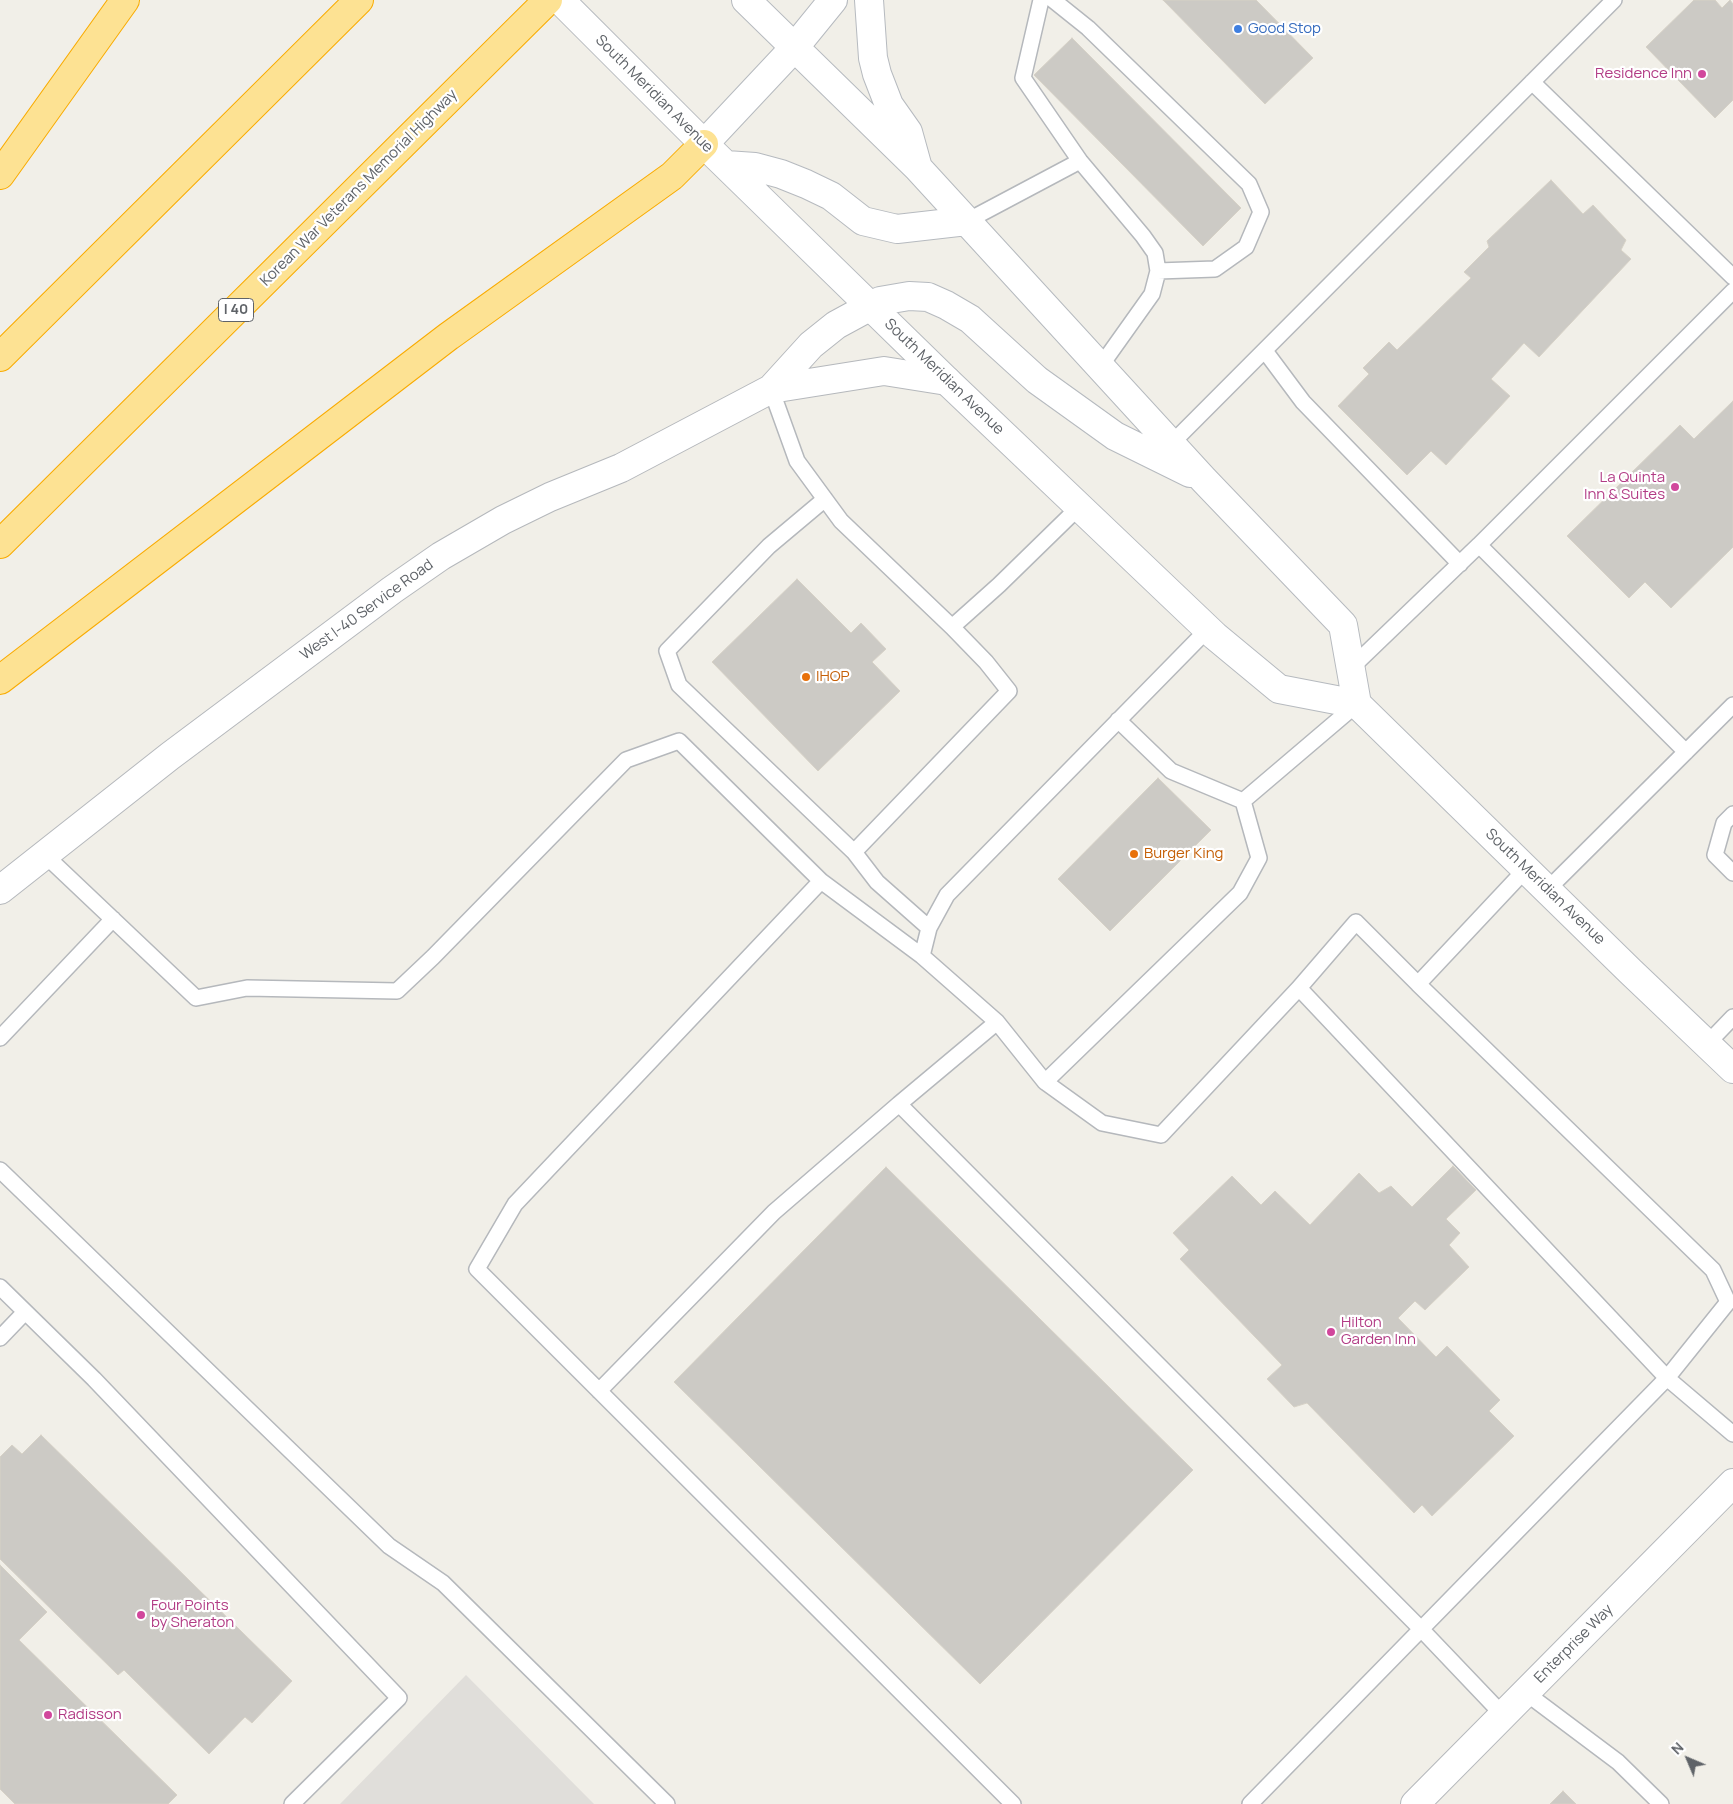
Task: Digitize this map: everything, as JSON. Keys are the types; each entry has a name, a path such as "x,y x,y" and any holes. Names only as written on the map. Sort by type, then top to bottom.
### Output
{"highway":[{"path":"0,175 125,0"},
{"path":"0,357 359,0"},
{"name":"Korean War Veterans Memorial Highway","path":"0,544 548,0"},
{"path":"0,680 449,336 672,176 704,144"}],"main road":[{"name":"South Meridian Avenue","path":"560,0 704,144 947,381 1208,629 1279,689 1357,704 1733,1070"},
{"path":"746,0 918,168 1204,480 1343,625 1357,704"},
{"path":"704,144 794,48 833,0"},
{"path":"869,0 873,58 877,74 889,105 908,132 918,168"},
{"path":"726,165 755,167 781,174 830,196 862,221 897,229 967,221"},
{"name":"West I-40 Service Road","path":"771,389 804,351 836,324 871,306 890,299 909,296 928,298 946,305 970,319 1036,380 1114,436 1204,480"},
{"name":"West I-40 Service Road","path":"0,890 178,750 392,590 441,556 503,520 550,497 621,468 771,389 884,371 947,381"},
{"name":"Enterprise Way","path":"1415,1804 1733,1483"}],"lane":[{"path":"1041,0 1023,78 1080,161 1155,253 1158,271 1152,294 1100,367"},
{"path":"1053,0 1088,28 1249,184 1261,212 1246,247 1215,269 1158,271"},
{"path":"1171,444 1614,0"},
{"path":"1532,82 1733,277"},
{"path":"967,221 1080,161"},
{"path":"1351,668 1460,564 1733,291"},
{"path":"1265,351 1303,402 1460,564"},
{"path":"771,389 797,461 841,521 952,626 986,662 1009,691 854,852"},
{"path":"825,499 769,546 668,650 679,685 854,852 877,882 929,928"},
{"path":"952,626 1000,585 1080,506"},
{"path":"1479,545 1686,752"},
{"path":"922,956 929,928 947,895 1208,629"},
{"path":"1243,801 1357,704"},
{"path":"1547,890 1733,705"},
{"path":"1118,720 1171,771 1243,801"},
{"path":"45,855 196,998 247,988 397,991 433,957 626,760 679,741 821,881 922,956 997,1022 1045,1082 1102,1123 1161,1135 1300,988 1356,922 1713,1270 1728,1302 1667,1378 1250,1804"},
{"path":"1045,1082 1240,893 1259,858 1243,801"},
{"path":"1728,818 1715,855 1733,873"},
{"path":"1418,984 1526,869"},
{"path":"821,881 515,1204 477,1269 1012,1804"},
{"path":"0,1038 113,919"},
{"path":"1300,988 1667,1378 1733,1434"},
{"path":"1707,1044 1733,1017"},
{"path":"599,1391 774,1212 997,1022"},
{"path":"899,1104 1422,1630 1503,1715"},
{"path":"0,1170 389,1546 443,1583 668,1804"},
{"path":"0,1287 94,1379 399,1698 292,1804"},
{"path":"0,1338 26,1312"},
{"path":"1526,1693 1618,1762 1661,1804"}],"shaded area":[{"path":"466,1675 594,1804 340,1804"}],"building":[{"name":"Good Stop","path":"1163,0 1256,0 1313,58 1265,104"},
{"name":"Residence Inn","path":"1694,0 1715,0 1722,8 1730,0 1733,4 1733,100 1715,118 1646,47"},
{"path":"1072,38 1241,208 1203,246 1034,75"},
{"path":"1551,180 1583,214 1593,205 1626,240 1621,250 1631,259 1539,357 1524,343 1491,379 1510,396 1446,465 1431,451 1407,475 1338,406 1369,374 1363,368 1389,342 1397,350 1471,278 1464,272 1489,247 1487,241"},
{"name":"La Quinta Inn & Suites","path":"1733,401 1733,547 1671,608 1645,582 1629,598 1567,536 1680,425 1694,439"},
{"name":"IHOP","path":"797,579 851,633 861,623 886,649 872,662 900,691 818,771 712,662"},
{"name":"Burger King","path":"1158,778 1211,830 1110,931 1058,879"},
{"name":"Hilton Garden Inn","path":"1453,1166 1476,1190 1446,1219 1460,1233 1449,1245 1469,1267 1425,1310 1415,1301 1398,1318 1436,1357 1447,1346 1500,1400 1489,1411 1514,1436 1432,1516 1422,1505 1414,1513 1307,1403 1294,1407 1267,1379 1282,1365 1180,1259 1189,1250 1173,1233 1232,1176 1261,1205 1275,1191 1310,1225 1359,1173 1379,1193 1391,1186 1412,1207"},
{"path":"886,1167 1193,1470 980,1684 674,1382"},
{"name":"Four Points by Sheraton","path":"41,1435 292,1681 252,1723 245,1717 209,1754 124,1670 118,1675 0,1559 0,1457 12,1445 22,1454"},
{"name":"Radisson","path":"0,1565 47,1612 19,1640 177,1795 168,1804 15,1804 0,1789"},
{"path":"1563,1791 1576,1804 1550,1804"}],"place":[{"name":"Good Stop","path":"1238,29"},
{"name":"Residence Inn","path":"1702,74"},
{"name":"La Quinta Inn & Suites","path":"1675,487"},
{"name":"IHOP","path":"806,677"},
{"name":"Burger King","path":"1134,854"},
{"name":"Hilton Garden Inn","path":"1331,1332"},
{"name":"Four Points by Sheraton","path":"141,1615"},
{"name":"Radisson","path":"48,1715"}]}
